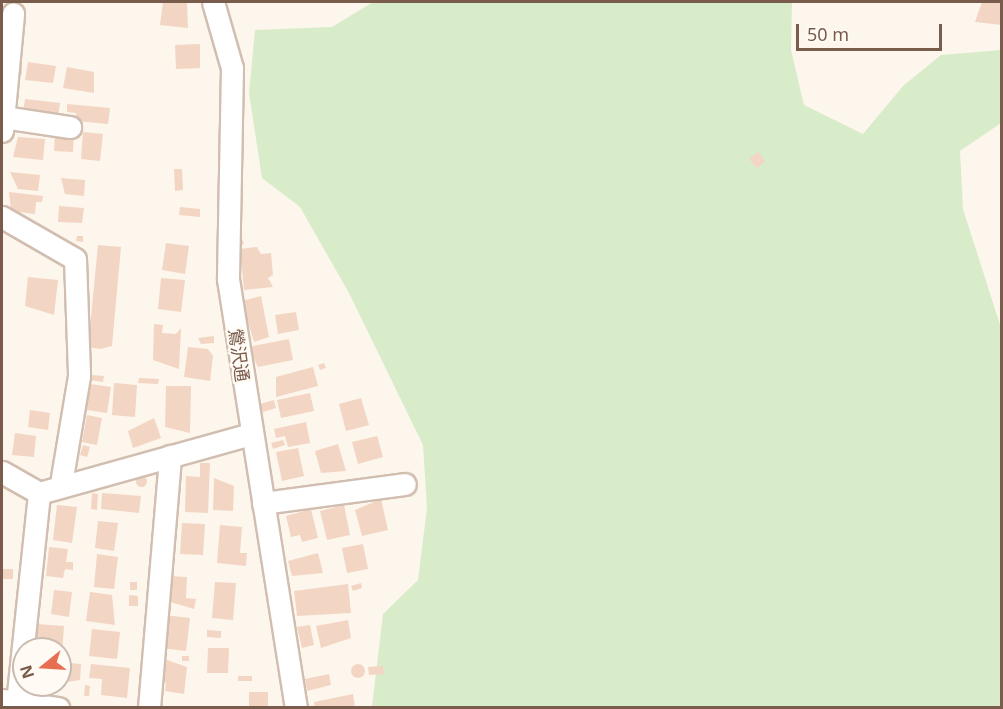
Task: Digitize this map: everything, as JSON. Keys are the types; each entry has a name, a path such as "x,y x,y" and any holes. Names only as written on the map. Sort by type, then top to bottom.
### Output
{"street":[{"name":"鶯沢通","path":"213,2 232,68 225,237 251,434 296,708"},
{"path":"13,14 2,124 70,127"},
{"path":"2,217 75,259 79,376 61,484"},
{"path":"39,493 61,484 251,434"},
{"path":"149,708 170,456"},
{"path":"2,472 39,493"},
{"path":"263,503 405,484"},
{"path":"39,493 9,702 58,708"}],"green space":[{"path":"373,2 792,2 791,50 804,105 863,134 903,86 941,55 1001,50 1001,123 960,151 963,209 1001,328 1001,707 372,707 383,614 418,580 427,508 423,445 349,293 300,207 262,178 249,93 255,30 332,27"}],"building":[{"path":"163,2 187,3 188,28 160,25"},
{"path":"982,2 1002,2 1002,25 975,22"},
{"path":"200,44 200,68 176,69 175,45"},
{"path":"16,62 22,62 22,74 16,74"},
{"path":"28,62 56,66 53,83 25,80"},
{"path":"67,67 94,72 94,93 63,88"},
{"path":"25,99 60,103 58,118 23,114"},
{"path":"67,104 110,108 108,124 76,121 76,113 67,112"},
{"path":"55,132 74,134 73,152 54,151"},
{"path":"83,132 103,134 100,161 81,159"},
{"path":"18,137 45,139 43,160 13,157"},
{"path":"758,152 765,161 757,168 749,159"},
{"path":"174,169 182,169 183,190 175,191"},
{"path":"10,172 40,175 38,191 18,189"},
{"path":"61,178 85,180 84,196 65,194"},
{"path":"9,192 43,196 42,202 36,202 35,214 11,211"},
{"path":"59,206 84,208 82,223 58,222"},
{"path":"180,207 200,209 200,217 179,215"},
{"path":"240,232 244,244 236,246 232,234"},
{"path":"77,236 83,236 83,242 76,241"},
{"path":"166,243 189,246 185,274 162,270"},
{"path":"98,245 121,247 112,346 100,349 88,347"},
{"path":"257,247 261,254 271,253 273,275 268,278 273,287 244,290 240,249"},
{"path":"28,277 58,280 54,315 25,306"},
{"path":"161,278 185,280 181,312 158,309"},
{"path":"261,296 269,337 254,342 242,301"},
{"path":"296,312 299,330 278,334 275,315"},
{"path":"154,324 163,325 162,333 176,334 181,328 179,369 153,360"},
{"path":"214,336 214,343 201,344 198,338"},
{"path":"289,339 293,360 258,367 248,347"},
{"path":"188,347 208,349 213,356 210,381 184,377"},
{"path":"324,363 326,368 320,370 318,365"},
{"path":"313,367 318,386 276,397 276,377"},
{"path":"90,375 104,376 103,382 90,380"},
{"path":"139,378 159,379 158,384 138,383"},
{"path":"114,383 137,385 135,417 112,415"},
{"path":"90,384 111,387 107,413 87,410"},
{"path":"166,386 191,386 190,433 165,427"},
{"path":"310,393 314,411 281,418 277,400"},
{"path":"361,398 369,425 346,431 339,404"},
{"path":"274,400 276,408 263,412 260,404"},
{"path":"30,410 50,413 48,430 28,427"},
{"path":"87,415 102,418 97,445 82,442"},
{"path":"154,418 161,438 133,448 128,431"},
{"path":"306,422 310,443 288,447 285,436 276,438 274,429"},
{"path":"15,433 36,436 34,457 12,455"},
{"path":"377,436 383,457 358,464 352,442"},
{"path":"283,440 285,445 273,449 271,443"},
{"path":"338,444 346,471 321,473 315,451"},
{"path":"83,445 90,447 87,457 80,455"},
{"path":"298,448 304,476 282,481 276,452"},
{"path":"200,463 210,463 208,513 185,512 186,476 200,477"},
{"path":"141,476 145,477 145,485 141,486 137,485 136,481 137,477"},
{"path":"214,478 234,486 233,511 213,510"},
{"path":"92,493 98,494 97,510 91,509"},
{"path":"102,493 141,496 139,513 101,509"},
{"path":"381,499 388,530 362,536 355,510"},
{"path":"57,505 77,507 72,543 53,540"},
{"path":"344,505 350,535 327,540 320,511"},
{"path":"311,509 318,538 302,542 300,535 291,537 286,516"},
{"path":"98,521 118,523 114,551 95,548"},
{"path":"182,523 205,524 203,555 180,554"},
{"path":"220,525 242,527 240,553 247,553 246,566 217,563"},
{"path":"363,544 368,569 347,573 342,548"},
{"path":"49,547 68,549 66,562 73,562 73,570 65,569 63,578 46,576"},
{"path":"318,553 323,573 292,576 288,561"},
{"path":"97,554 118,557 114,589 94,587"},
{"path":"2,569 13,569 13,579 2,579"},
{"path":"169,576 187,577 186,598 196,599 194,609 167,601"},
{"path":"130,582 137,582 137,590 130,590"},
{"path":"215,582 236,583 233,620 212,618"},
{"path":"361,583 362,588 353,591 351,586"},
{"path":"348,584 351,613 297,616 294,591"},
{"path":"54,590 72,592 69,617 51,614"},
{"path":"90,592 112,595 115,625 86,621"},
{"path":"129,595 138,596 138,606 129,606"},
{"path":"164,615 190,618 186,651 161,648"},
{"path":"348,620 351,638 321,648 316,626"},
{"path":"37,624 64,626 63,637 36,637"},
{"path":"310,625 314,645 302,648 297,627"},
{"path":"92,629 120,632 117,659 89,656"},
{"path":"207,630 221,631 221,638 207,637"},
{"path":"208,648 229,648 228,673 207,673"},
{"path":"182,656 189,656 189,661 182,661"},
{"path":"161,658 187,667 184,694 165,691 166,682 158,681"},
{"path":"72,663 81,664 80,680 72,681"},
{"path":"91,664 130,668 127,698 101,695 102,679 89,678"},
{"path":"355,664 361,664 365,671 361,678 355,678 351,674 351,668"},
{"path":"383,666 384,674 369,675 368,667"},
{"path":"329,674 331,685 307,691 305,679"},
{"path":"238,676 252,676 252,681 238,681"},
{"path":"85,685 90,686 89,696 84,696"},
{"path":"249,692 268,692 268,708 249,708"},
{"path":"353,694 355,708 315,708 314,702"}]}
